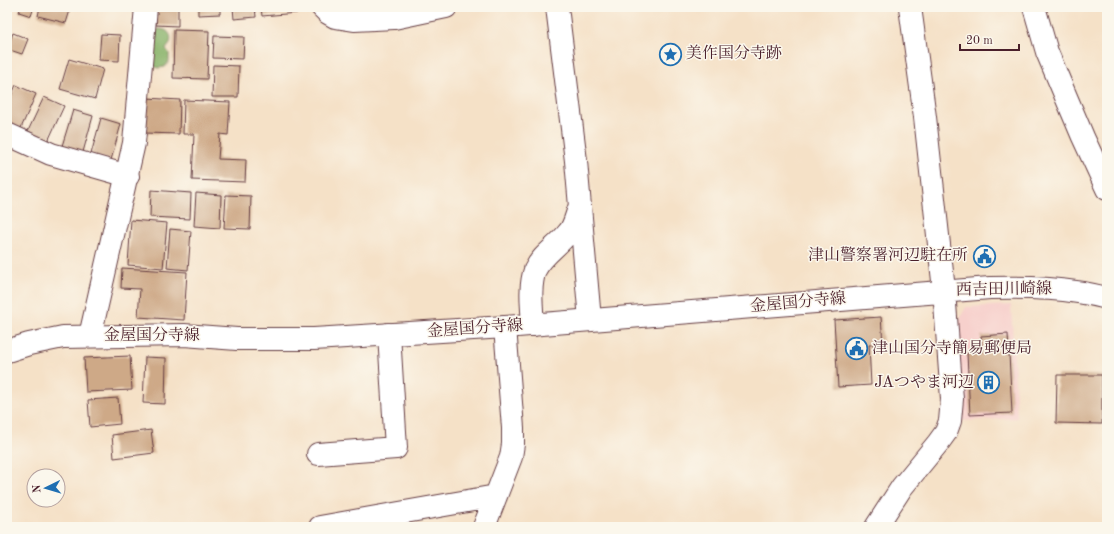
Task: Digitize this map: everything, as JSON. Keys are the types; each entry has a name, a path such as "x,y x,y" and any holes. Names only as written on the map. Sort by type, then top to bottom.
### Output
{"street":[{"path":"90,336 128,176 134,143 146,7"},
{"path":"322,7 335,17 354,20 394,18 446,7"},
{"path":"557,7 576,161 590,320"},
{"path":"910,7 925,117 944,290"},
{"path":"1034,7 1047,52 1107,189"},
{"path":"7,134 51,154 128,176"},
{"path":"533,325 532,284 536,270 544,258 570,232 580,207"},
{"name":"西吉田川崎線","path":"876,527 902,487 946,432 950,421 952,399 944,290 1043,288 1088,293 1107,298"},
{"name":"金屋国分寺線","path":"7,351 48,339 90,336 184,335 237,339 314,339 533,325 944,290"},
{"path":"484,527 511,457 513,444 505,327"},
{"path":"318,454 396,448 389,334"},
{"path":"320,527 496,496"}],"shaded area":[{"path":"1011,305 1017,418 962,421 957,324 966,307"}],"green space":[{"path":"159,29 167,31 171,39 169,46 166,49 169,53 169,61 165,67 158,68 151,65 151,50 154,48 151,44 153,32"}],"building":[{"path":"21,7 34,7 31,16 19,12"},
{"path":"40,7 71,7 66,23 38,16"},
{"path":"157,7 178,7 178,26 156,25"},
{"path":"198,7 220,7 220,14 198,15"},
{"path":"233,7 255,7 256,17 234,19"},
{"path":"261,7 297,7 297,13 262,16"},
{"path":"174,30 209,31 207,79 173,78"},
{"path":"13,33 28,39 22,54 7,49"},
{"path":"101,34 120,35 119,61 99,60"},
{"path":"214,36 244,37 243,59 213,58"},
{"path":"69,59 103,69 95,99 60,89"},
{"path":"213,65 239,66 238,97 212,97"},
{"path":"16,85 36,94 21,128 7,122 7,105"},
{"path":"44,97 64,106 48,141 28,131"},
{"path":"146,98 180,100 179,134 145,133"},
{"path":"184,100 230,102 228,135 220,134 218,159 246,160 245,182 192,180 194,134 183,134"},
{"path":"73,110 93,116 83,152 62,146"},
{"path":"101,118 121,124 111,160 91,154"},
{"path":"151,190 191,193 190,219 150,217"},
{"path":"196,193 221,195 220,228 194,226"},
{"path":"226,195 251,196 250,229 224,228"},
{"path":"131,220 167,223 163,268 128,265"},
{"path":"170,229 191,231 188,270 167,268"},
{"path":"122,268 187,272 184,320 138,317 140,289 121,288"},
{"path":"881,317 883,344 869,345 871,385 838,387 834,320"},
{"name":"JAつやま河辺","path":"1008,334 1012,413 970,415 967,353 982,352 981,336"},
{"path":"130,356 132,390 86,392 84,358"},
{"path":"145,357 166,358 165,404 143,403"},
{"path":"1057,375 1102,375 1102,424 1056,423"},
{"path":"118,398 120,424 90,427 88,400"},
{"path":"151,430 154,453 114,458 112,435"}],"place":[{"name":"美作国分寺跡","path":"671,54"},
{"name":"津山警察署河辺駐在所","path":"984,256"},
{"name":"津山国分寺簡易郵便局","path":"856,349"},
{"name":"JAつやま河辺","path":"989,383"}]}
